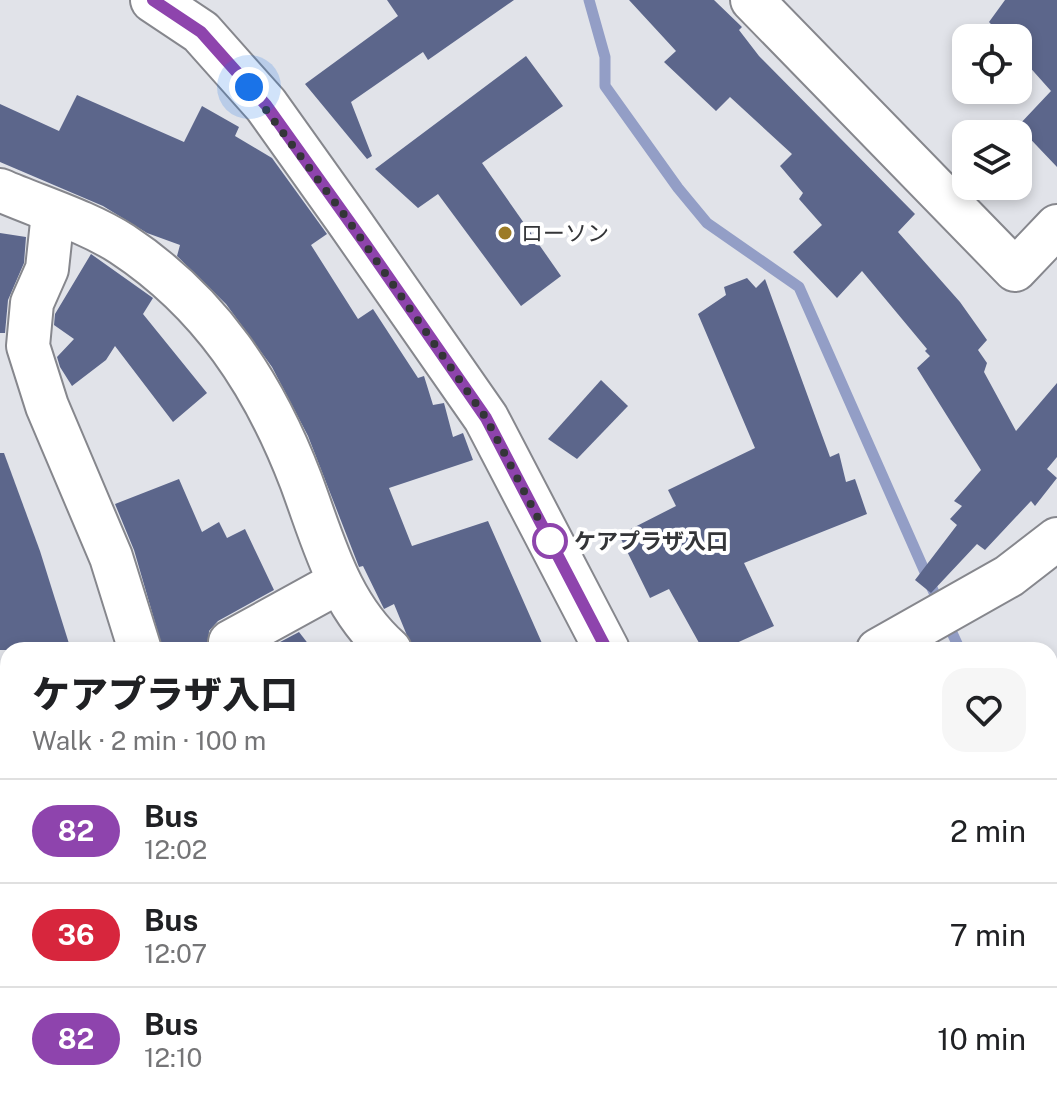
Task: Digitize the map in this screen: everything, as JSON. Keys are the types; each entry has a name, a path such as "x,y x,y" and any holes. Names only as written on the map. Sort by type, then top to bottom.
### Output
{"street":[{"path":"153,0 194,16 266,105 486,418 603,642"},
{"path":"752,0 1015,270 1057,226"},
{"path":"0,190 120,243 190,296 218,328 283,433 339,582 366,629 381,642"},
{"path":"53,213 47,269 32,303 28,346 47,406 111,557 138,642"},
{"path":"893,642 1009,576 1057,539"},
{"path":"230,642 339,582"}],"building":[{"path":"387,0 514,0 428,60 423,52 351,102 372,156 367,159 305,84 398,16"},
{"path":"629,0 714,0 742,27 739,30 759,56 915,214 898,232 960,302 987,340 978,350 987,363 984,372 1016,431 1057,383 1057,457 1047,469 1057,478 1035,506 1031,501 985,550 977,544 931,593 915,580 957,525 950,519 962,506 954,501 981,470 917,368 930,356 925,351 927,349 862,271 837,298 793,252 822,225 799,199 803,193 780,166 792,154 730,97 716,111 664,62 676,51"},
{"path":"1005,0 1057,0 1057,167 1032,141 1032,120 1024,120 1051,91 1032,70 1032,24 989,22"},
{"path":"526,56 563,106 482,163 561,276 521,306 438,194 418,208 375,169"},
{"path":"77,95 184,142 202,106 239,127 235,136 272,158 327,234 311,245 358,319 373,309 418,378 424,376 433,405 444,403 453,437 463,433 473,460 389,488 412,546 488,521 541,642 410,642 394,604 384,609 363,566 359,567 308,436 272,367 226,304 177,256 180,245 147,233 103,206 0,162 0,104 59,131"},
{"path":"0,233 26,237 24,263 8,300 5,333 0,333"},
{"path":"91,254 153,298 143,314 207,393 173,422 115,346 106,360 72,386 60,367 57,357 74,339 54,325 55,314"},
{"path":"747,278 756,288 765,279 830,457 839,453 846,482 855,479 867,514 744,563 774,626 739,642 699,642 669,589 650,598 619,535 676,506 668,490 755,448 698,314 726,295 724,287"},
{"path":"601,380 628,406 577,459 548,439"},
{"path":"0,453 4,453 40,551 68,642 0,642"},
{"path":"179,479 202,532 219,522 227,538 245,529 274,590 218,621 209,631 208,642 161,642 134,550 115,504"},
{"path":"299,632 307,642 280,642"}],"waterway":[{"path":"589,0 605,57 605,86 678,188 707,223 799,287 940,606"},
{"path":"947,622 956,642"}],"bus line":[{"name":"82","path":"153,0 201,32 266,105 366,245 486,418 603,642"}],"place":[{"name":"ローソン","path":"505,233"},
{"name":"ケアプラザ入口","path":"550,541"}],"route":[{"path":"249,87 266,105 486,418 553,547 550,541"}]}
